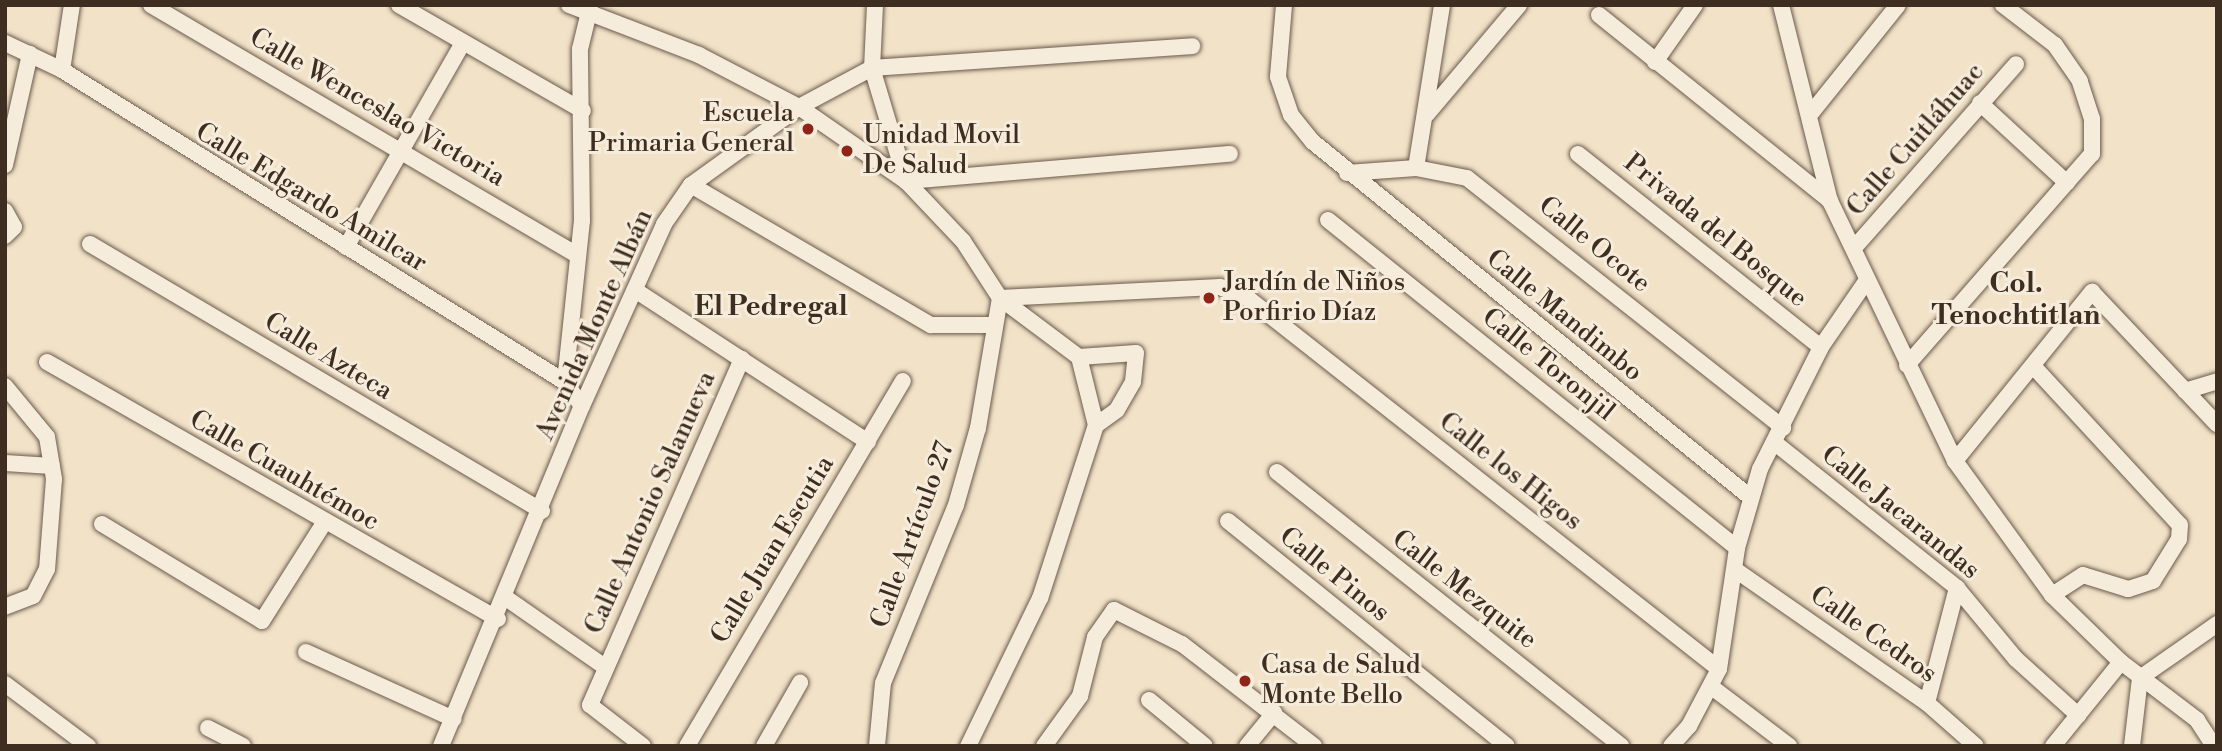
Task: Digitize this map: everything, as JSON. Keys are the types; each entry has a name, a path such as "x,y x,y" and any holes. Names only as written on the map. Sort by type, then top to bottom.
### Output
{"street":[{"path":"62,70 72,5"},
{"name":"Calle Wenceslao Victoria","path":"151,5 577,255"},
{"path":"399,5 583,111"},
{"path":"569,5 589,10 699,55 799,107 906,181 963,241 1000,298 1079,357 1096,425 1040,598 968,746"},
{"name":"Calle Mandimbo","path":"1284,5 1278,77 1291,115 1347,173 1750,497"},
{"path":"1416,168 1427,114 1442,5"},
{"path":"1427,114 1519,5"},
{"path":"1655,62 1695,5"},
{"path":"1781,5 1812,112 1830,201 1955,461 2052,595 2121,662 2197,720 2214,746"},
{"path":"1812,112 1898,5"},
{"path":"1907,365 2092,154 2092,119 2080,81 2055,45 2003,5"},
{"path":"870,8 872,68 906,181"},
{"path":"565,382 577,255 583,111 580,49 589,10"},
{"path":"1599,15 1830,201"},
{"name":"Calle Edgardo Amilcar","path":"5,43 62,70 565,382 582,406"},
{"path":"346,247 463,43"},
{"path":"872,68 1192,46"},
{"path":"5,165 30,54"},
{"name":"Calle Cuitláhuac","path":"1854,248 2016,64"},
{"name":"Avenida Monte Albán","path":"441,746 498,619 582,406 664,224 691,185 799,107 872,68"},
{"path":"1980,103 2067,183"},
{"path":"906,181 1230,154"},
{"name":"Privada del Bosque","path":"1578,154 1821,347"},
{"name":"Calle Ocote","path":"1347,173 1416,168 1467,178 1485,189 1779,436"},
{"path":"691,185 931,325 995,326"},
{"path":"5,211 14,227 5,236"},
{"name":"Calle Toronjil","path":"1328,220 1737,548"},
{"name":"Calle Azteca","path":"90,244 542,512"},
{"path":"1671,746 1713,688 1737,571 1737,548 1750,497 1821,347 1867,279"},
{"name":"Calle los Higos","path":"1000,298 1220,287 1270,314 1719,669"},
{"path":"635,290 868,442"},
{"path":"1955,461 2034,367 2092,292 2217,424"},
{"name":"Calle Artículo 27","path":"877,746 883,683 956,505 978,428 1000,298"},
{"path":"1079,357 1136,353 1133,382 1118,410 1096,425"},
{"name":"Calle Antonio Salanueva","path":"643,746 590,705 743,359"},
{"name":"Calle Cuauhtémoc","path":"47,362 324,523 498,619"},
{"path":"2034,367 2180,525 2179,540 2153,581 2128,589 2083,575 2052,595"},
{"name":"Calle Juan Escutia","path":"687,746 902,381"},
{"path":"2185,391 2217,381"},
{"path":"5,386 47,437 52,466 47,569 33,596 5,607"},
{"name":"Calle Jacarandas","path":"1779,436 1957,588 2016,659 2078,715"},
{"path":"5,463 52,466"},
{"name":"Calle Mezquite","path":"1276,472 1621,746"},
{"name":"Calle Pinos","path":"1228,521 1507,746"},
{"path":"102,524 262,621 324,523"},
{"name":"Calle Cedros","path":"1737,571 1927,703 1976,746"},
{"path":"1927,703 1957,588"},
{"path":"506,598 605,667"},
{"path":"1044,746 1080,696 1095,637 1114,610 1182,644 1314,746"},
{"path":"2132,746 2140,678 2217,624"},
{"path":"306,652 454,719"},
{"path":"2053,746 2121,662"},
{"path":"764,746 800,683"},
{"path":"5,684 88,746"},
{"path":"1713,688 1789,746"},
{"path":"1149,700 1205,746"},
{"path":"1247,746 1274,713"},
{"path":"208,728 243,746"}],"place":[{"name":"Escuela Primaria General","path":"808,129"},
{"name":"Unidad Movil De Salud","path":"847,151"},
{"name":"Jardín de Niños Porfirio Díaz","path":"1209,298"},
{"name":"Casa de Salud Monte Bello","path":"1245,681"}],"district":[{"name":"Col. Tenochtitlan","path":"2016,300"},
{"name":"El Pedregal","path":"771,307"}]}
